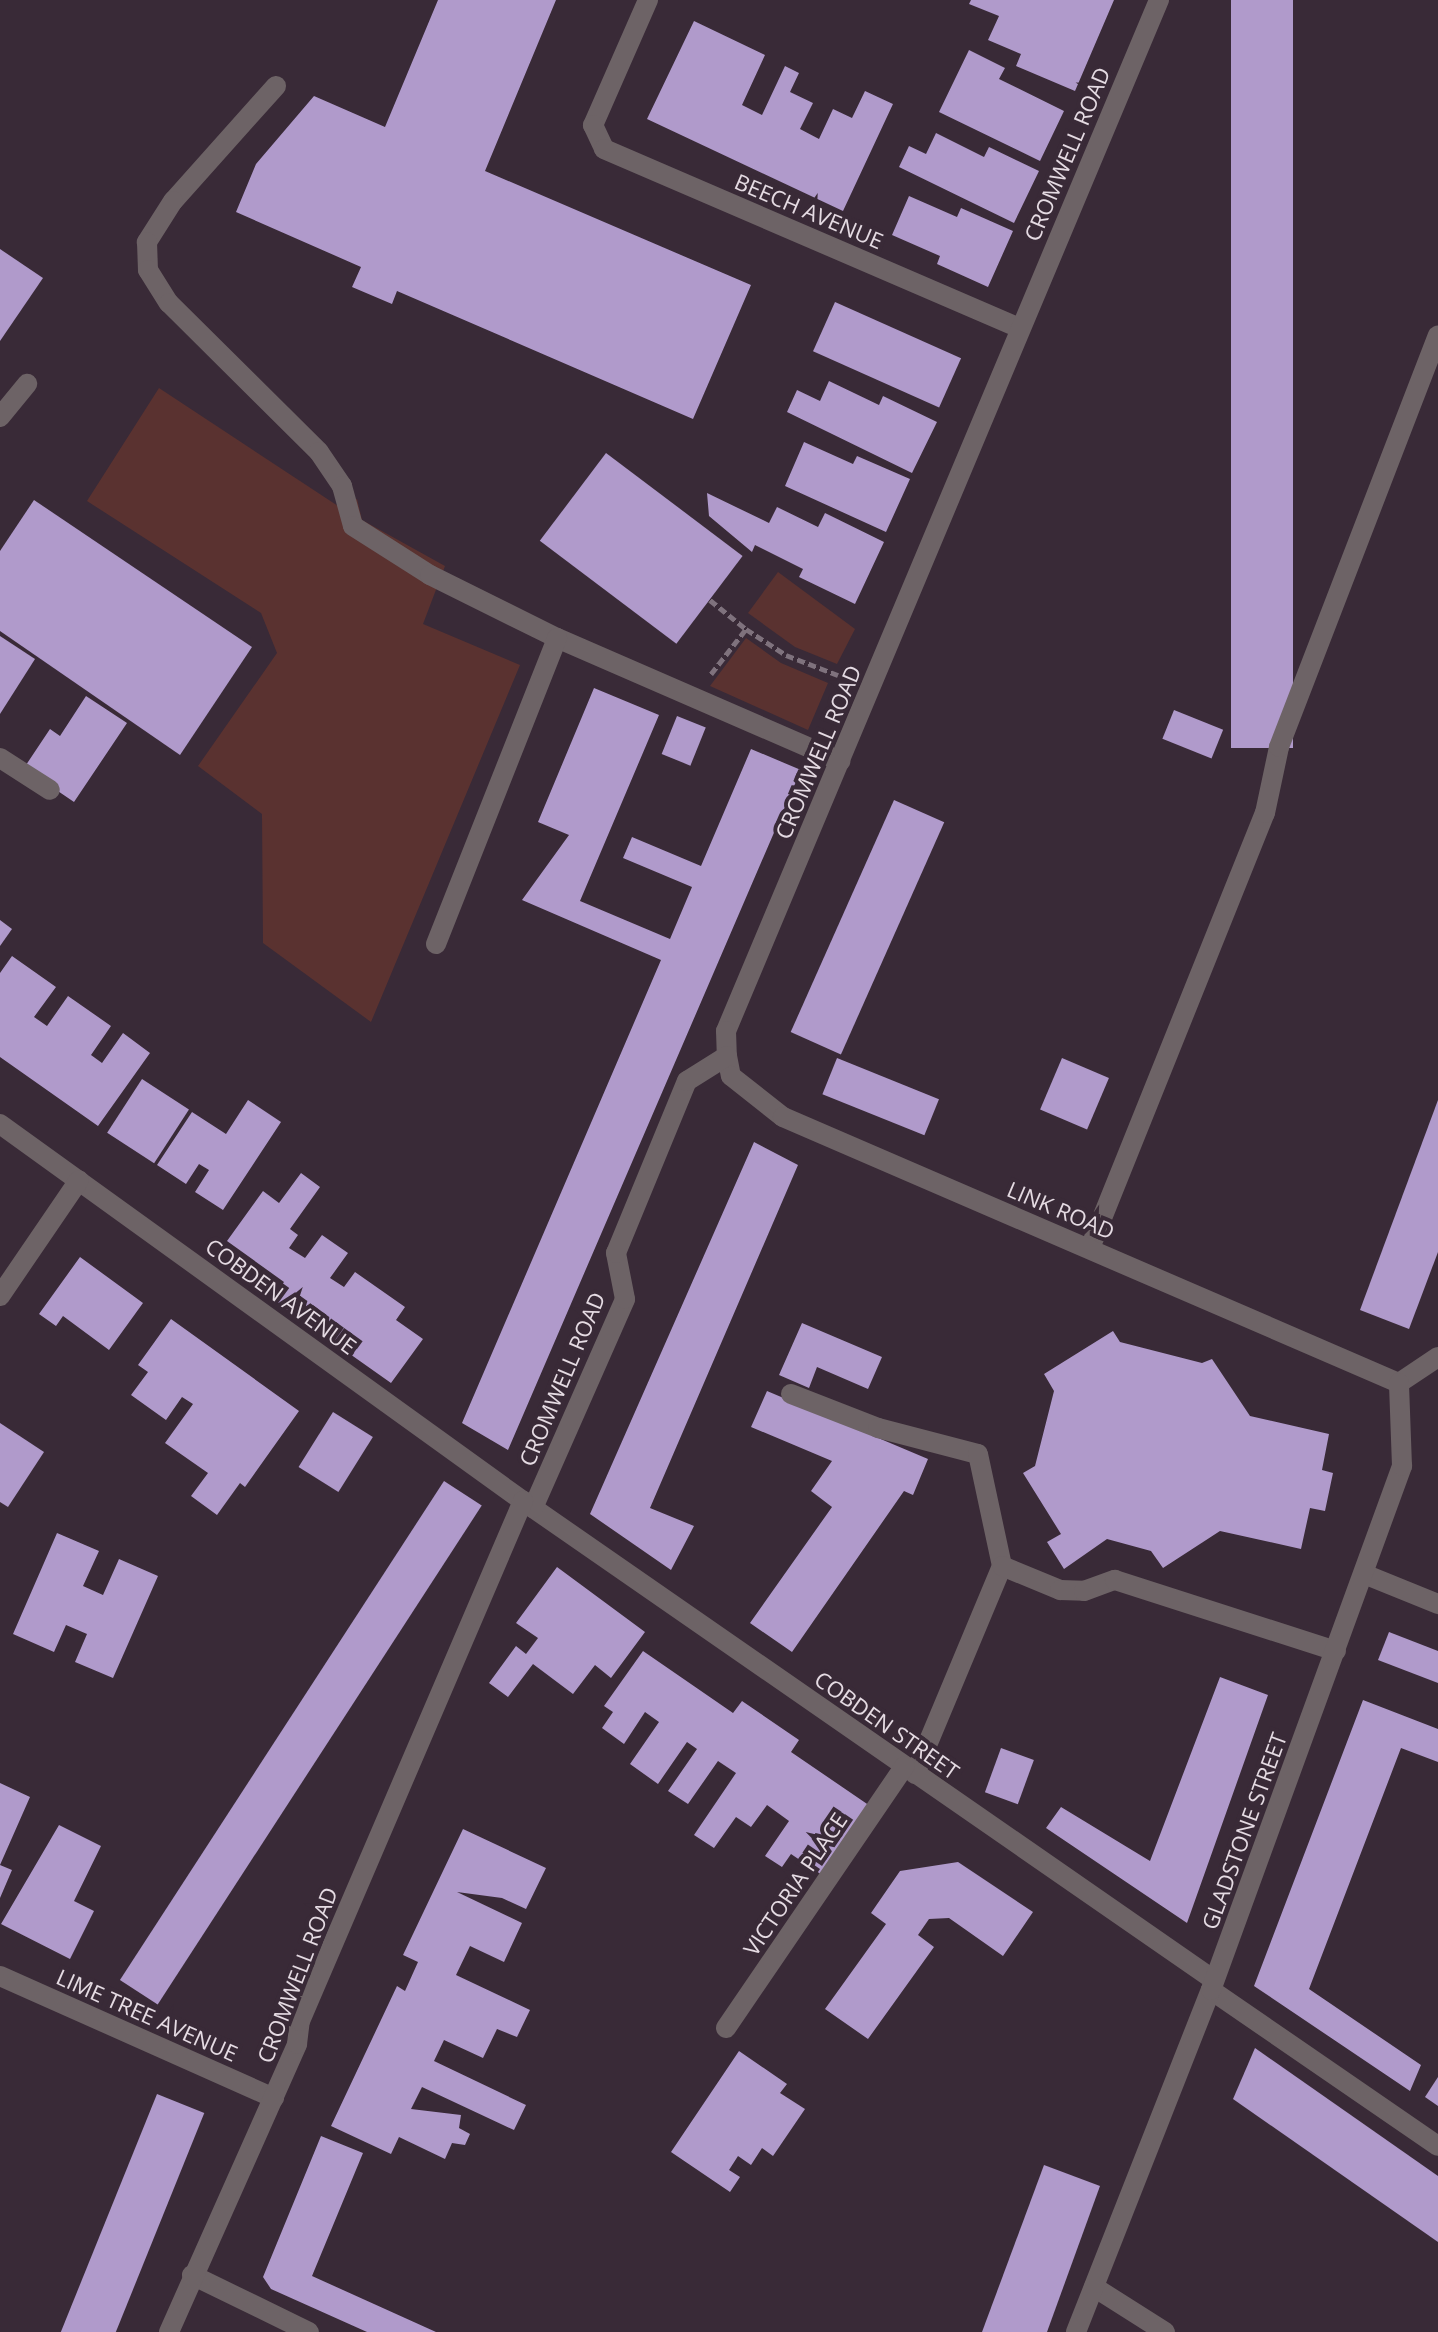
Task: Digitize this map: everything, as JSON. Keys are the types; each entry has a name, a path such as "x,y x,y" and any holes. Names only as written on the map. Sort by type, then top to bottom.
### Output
{"street":[{"name":"BEECH AVENUE","path":"648,0 593,125 604,149 1019,328"},
{"name":"CROMWELL ROAD","path":"169,2332 297,2044 300,2021 528,1504 625,1299 616,1253 687,1081 727,1056 726,1031 1159,0"},
{"path":"276,86 173,201 147,242 148,270 169,303 319,452 342,486 353,526 430,575 557,638 840,761"},
{"path":"1090,1248 1265,813 1279,747 1438,336"},
{"path":"0,417 27,384"},
{"path":"436,944 557,638"},
{"path":"0,758 50,790"},
{"name":"LINK ROAD","path":"727,1056 731,1076 783,1117 1399,1383"},
{"name":"COBDEN AVENUE","path":"0,1124 528,1504"},
{"path":"0,1296 79,1180"},
{"path":"1399,1383 1438,1357"},
{"name":"GLADSTONE STREET","path":"1076,2332 1212,1985 1402,1466 1399,1383"},
{"path":"791,1394 878,1428 978,1454 1002,1566 1060,1590 1084,1591 1115,1580 1336,1651"},
{"name":"COBDEN STREET","path":"528,1504 910,1770 1438,2146"},
{"name":"VICTORIA PLACE","path":"726,2028 910,1770 1002,1566"},
{"path":"1364,1574 1438,1604"},
{"name":"LIME TREE AVENUE","path":"0,1976 274,2098"},
{"path":"192,2275 309,2332"},
{"path":"1094,2287 1165,2332"}],"path":[{"path":"710,600 786,655 871,689"},
{"path":"694,697 746,629"}],"shaded area":[{"path":"159,388 338,506 357,499 362,520 445,566 423,624 520,665 371,1022 263,943 262,814 198,766 277,653 261,613 87,501"},
{"path":"778,572 855,629 837,664 795,647 748,613"},
{"path":"746,638 781,663 828,683 808,730 710,686"}],"building":[{"path":"438,0 556,0 485,171 751,285 693,419 397,291 392,304 352,287 361,267 236,212 256,164 314,96 385,127"},
{"path":"971,0 1114,0 1075,91 1016,66 1021,54 988,40 999,16 969,4"},
{"path":"1231,0 1293,0 1293,748 1231,748"},
{"path":"694,21 765,55 742,105 762,115 785,66 799,73 790,92 813,103 800,129 819,139 833,109 852,118 865,91 893,104 843,211 647,119"},
{"path":"969,50 1005,68 999,79 1064,111 1040,161 939,112"},
{"path":"936,133 984,157 989,147 1039,171 1014,223 899,167 909,146 926,154"},
{"path":"909,196 957,217 961,208 1013,231 988,287 937,264 940,256 892,235"},
{"path":"0,249 43,278 0,341"},
{"path":"835,302 961,358 939,407 813,351"},
{"path":"829,381 879,405 883,396 937,422 912,473 787,412 797,390 820,401"},
{"path":"804,442 853,464 857,456 910,479 886,532 785,486"},
{"path":"606,453 743,556 676,644 540,541"},
{"path":"707,493 769,523 777,507 818,527 825,513 884,542 855,604 799,577 803,569 755,545 752,552 709,516"},
{"path":"34,500 252,647 180,755 0,631 0,551"},
{"path":"0,636 35,659 0,714"},
{"path":"594,688 659,715 580,901 670,939 692,887 623,858 632,837 701,866 751,749 801,770 508,1450 462,1423 661,960 522,900 569,835 538,822"},
{"path":"86,696 127,723 74,802 24,768 50,729 60,736"},
{"path":"1174,710 1223,730 1212,759 1162,739"},
{"path":"677,716 706,728 690,766 662,754"},
{"path":"894,800 944,822 841,1054 791,1032"},
{"path":"0,920 12,929 0,946"},
{"path":"12,956 56,987 34,1017 47,1026 68,996 111,1026 91,1055 102,1063 123,1033 150,1053 98,1126 0,1057 0,973"},
{"path":"837,1058 939,1099 924,1135 822,1094"},
{"path":"1062,1058 1109,1078 1087,1129 1040,1110"},
{"path":"142,1079 189,1109 154,1163 107,1133"},
{"path":"248,1100 281,1122 223,1210 195,1192 209,1170 199,1164 186,1184 157,1165 192,1112 226,1134"},
{"path":"1438,1100 1438,1252 1409,1329 1360,1310"},
{"path":"754,1142 798,1165 650,1508 694,1526 671,1570 590,1514"},
{"path":"301,1173 320,1187 290,1229 298,1235 289,1248 305,1258 322,1235 348,1253 330,1278 344,1287 355,1272 405,1307 396,1320 423,1339 391,1383 272,1299 284,1282 227,1241 263,1191 279,1203"},
{"path":"80,1257 143,1303 109,1350 63,1316 56,1326 39,1314"},
{"path":"171,1319 299,1411 245,1487 240,1483 217,1515 191,1496 208,1473 165,1443 193,1404 182,1397 166,1420 131,1395 148,1372 138,1365"},
{"path":"802,1323 882,1357 868,1389 817,1367 809,1388 779,1375"},
{"path":"1113,1331 1120,1342 1202,1363 1212,1359 1250,1416 1329,1434 1322,1470 1333,1473 1325,1511 1310,1508 1301,1549 1220,1531 1163,1568 1151,1551 1107,1539 1064,1569 1047,1542 1061,1534 1023,1473 1035,1466 1054,1391 1044,1374"},
{"path":"767,1391 928,1459 913,1495 904,1491 792,1652 750,1623 832,1507 811,1491 832,1461 751,1427"},
{"path":"333,1412 373,1437 338,1492 299,1467"},
{"path":"0,1423 44,1452 8,1507 0,1502"},
{"path":"444,1481 482,1506 158,2005 120,1980"},
{"path":"57,1533 99,1551 83,1586 103,1595 119,1559 158,1576 113,1678 75,1662 87,1634 66,1625 54,1652 13,1634"},
{"path":"557,1567 645,1632 611,1678 595,1665 573,1694 533,1664 508,1697 489,1683 516,1646 526,1654 538,1638 516,1623"},
{"path":"1389,1632 1438,1651 1438,1683 1378,1660"},
{"path":"643,1651 733,1713 742,1701 799,1740 791,1752 873,1808 825,1877 791,1854 782,1867 765,1856 789,1821 767,1805 751,1827 736,1817 714,1848 694,1835 736,1773 718,1761 688,1804 668,1791 697,1749 687,1742 658,1784 630,1764 659,1722 645,1712 624,1744 602,1728 613,1712 604,1706"},
{"path":"1220,1677 1268,1695 1187,1923 1046,1828 1061,1807 1150,1861"},
{"path":"1363,1700 1438,1729 1438,1762 1401,1748 1309,1989 1421,2065 1410,2091 1254,1986"},
{"path":"1001,1748 1034,1760 1018,1804 985,1792"},
{"path":"0,1783 30,1797 0,1865"},
{"path":"59,1825 101,1846 74,1901 94,1911 70,1959 1,1924"},
{"path":"463,1829 546,1868 526,1909 502,1898 457,1892 522,1923 504,1962 470,1946 456,1975 530,2010 517,2037 497,2029 483,2058 444,2040 434,2061 526,2105 514,2130 422,2087 411,2109 461,2115 459,2128 470,2134 465,2145 452,2143 445,2159 399,2137 391,2154 331,2126 397,1986 405,1991 418,1962 403,1955"},
{"path":"958,1862 1033,1912 1003,1956 949,1918 929,1919 918,1935 934,1947 868,2039 825,2009 886,1924 871,1913 900,1871"},
{"path":"0,1865 12,1870 0,1898"},
{"path":"1255,2048 1438,2176 1438,2242 1233,2099"},
{"path":"739,2051 787,2084 780,2093 805,2109 773,2156 762,2148 751,2165 738,2156 729,2170 740,2177 730,2192 671,2152"},
{"path":"1438,2077 1438,2106 1425,2097"},
{"path":"157,2094 204,2113 116,2332 61,2332"},
{"path":"321,2136 363,2153 312,2276 436,2332 367,2332 271,2289 263,2277"},
{"path":"1044,2165 1100,2186 1047,2332 982,2332"}]}
